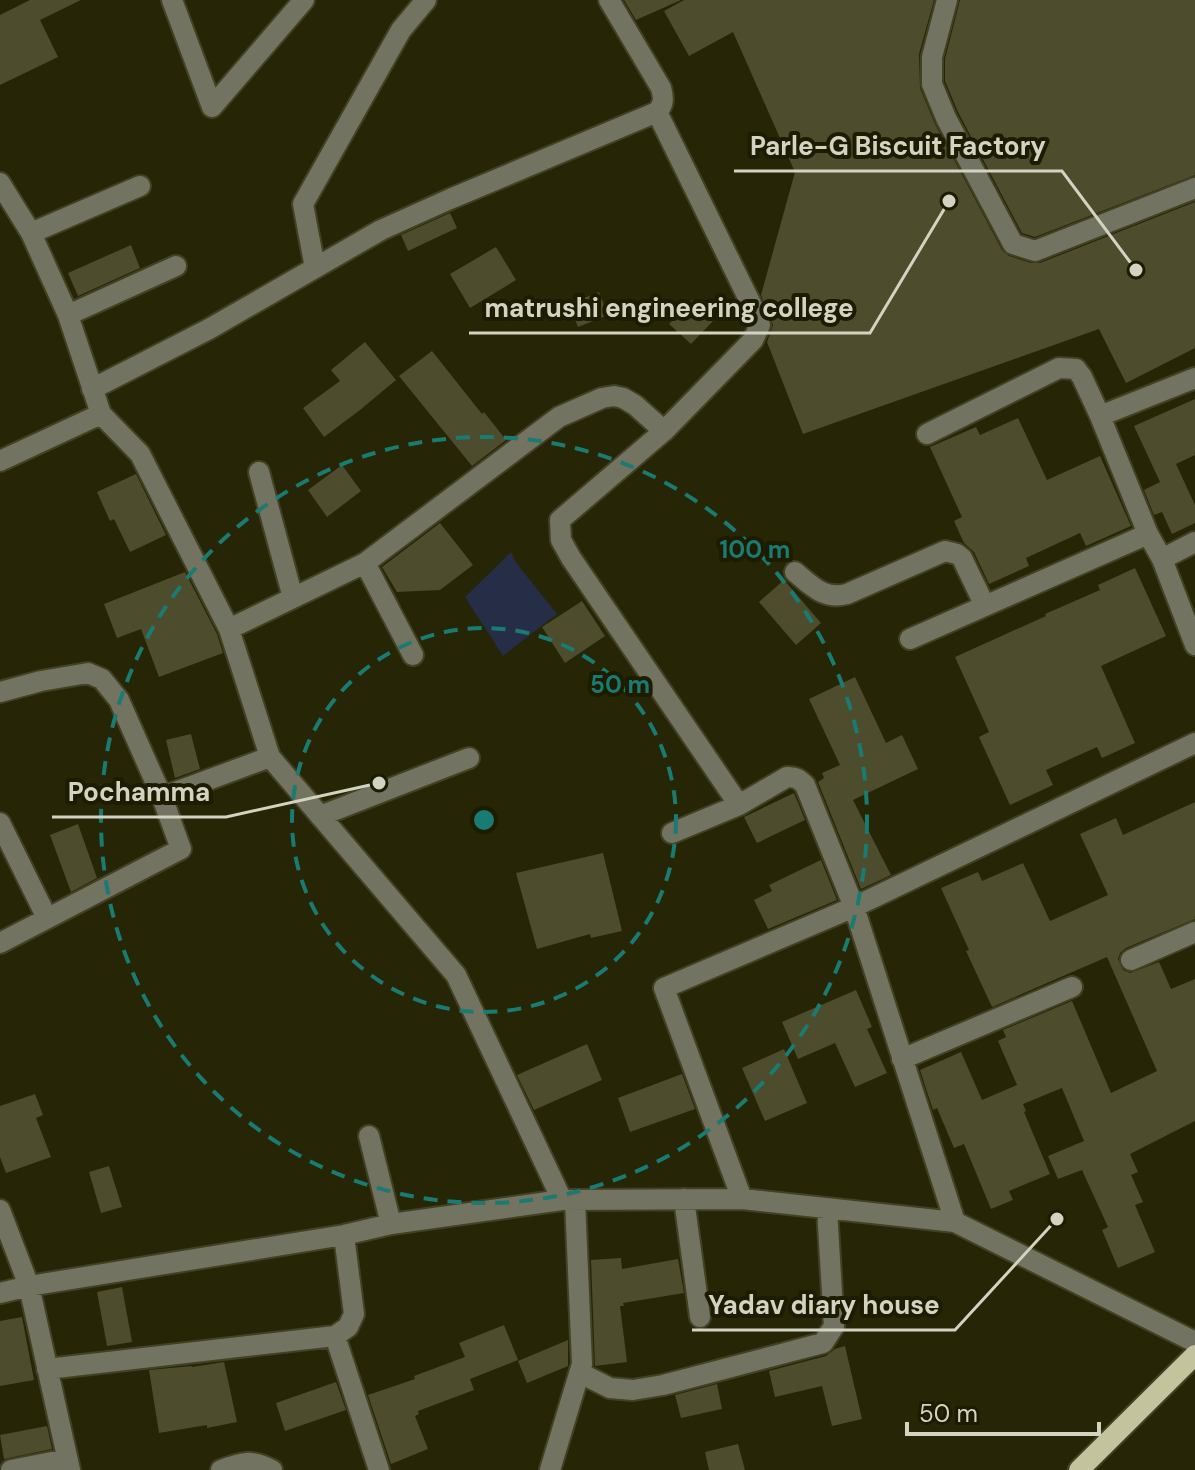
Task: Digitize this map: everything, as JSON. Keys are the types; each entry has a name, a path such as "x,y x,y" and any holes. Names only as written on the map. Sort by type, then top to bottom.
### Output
{"main road":[{"path":"1079,1470 1195,1355"}],"street":[{"path":"172,0 212,107 304,0"},
{"path":"315,268 303,204 401,30 426,0"},
{"path":"92,389 209,329 381,230 657,112 662,106 661,88 609,0"},
{"path":"947,0 932,57 932,84 946,118 1013,244 1035,251 1195,188"},
{"path":"657,112 760,325 753,340 664,431 560,520 561,540 739,805"},
{"path":"0,183 31,233 68,315 101,414 140,454 229,629 270,757 456,975 568,1200 582,1364 550,1470"},
{"path":"31,233 140,186"},
{"path":"68,315 176,266"},
{"path":"927,434 1059,368 1076,369 1100,416 1148,534 1162,559 1195,645"},
{"path":"1100,416 1195,378"},
{"path":"229,629 365,563 559,417 602,398 614,396 635,405 664,431"},
{"path":"0,461 101,414"},
{"path":"259,472 293,598"},
{"path":"910,639 1148,534"},
{"path":"1162,559 1195,542"},
{"path":"795,572 819,592 837,597 945,551 951,552 962,558 985,606"},
{"path":"365,563 413,655"},
{"path":"0,692 88,673 102,679 119,700 162,797 181,849 0,943"},
{"path":"742,1199 664,988 854,907 1195,743"},
{"path":"162,797 270,757"},
{"path":"320,816 469,758"},
{"path":"672,833 739,805 787,777 800,780 805,785 854,907 955,1222"},
{"path":"0,823 47,918"},
{"path":"1131,960 1195,932"},
{"path":"902,1059 1072,987"},
{"path":"369,1136 391,1224"},
{"path":"684,1199 700,1317"},
{"path":"0,1293 344,1235 391,1224 568,1200 742,1199 955,1222 1195,1342"},
{"path":"580,1373 610,1388 633,1390 823,1343 834,1326 827,1209"},
{"path":"0,1210 29,1286 68,1464 11,1470"},
{"path":"47,1369 335,1336 348,1327 354,1314 344,1235"},
{"path":"335,1336 379,1470"},
{"path":"221,1470 238,1463 259,1463 272,1470"}],"shaded area":[{"path":"511,552 557,614 503,656 465,597"}],"building":[{"path":"30,0 81,0 40,20 58,57 0,85 0,15"},
{"path":"624,0 681,0 636,20"},
{"path":"684,0 934,0 919,54 920,88 935,124 1002,250 1009,256 1040,263 1195,202 1195,348 1126,383 1099,329 803,434 767,342 773,325 761,295 795,172 733,32 689,56 664,11"},
{"path":"960,0 1195,0 1195,175 1035,237 1022,233 958,112 945,81 945,59"},
{"path":"450,213 457,228 408,251 401,235"},
{"path":"131,245 140,268 78,296 68,273"},
{"path":"496,247 516,280 470,308 450,274"},
{"path":"599,292 608,315 578,327 569,304"},
{"path":"692,300 713,321 691,344 669,324"},
{"path":"365,342 396,380 324,437 303,408 340,381 331,370"},
{"path":"432,351 506,440 472,466 399,376"},
{"path":"1195,399 1195,455 1176,464 1195,505 1195,523 1172,534 1162,512 1154,515 1144,490 1160,482 1134,426"},
{"path":"1018,418 1047,480 1100,456 1131,526 1086,546 1080,533 1026,558 1029,566 989,584 974,552 964,543 954,521 962,517 930,447 976,427 980,435"},
{"path":"342,465 361,491 327,517 308,490"},
{"path":"136,474 166,535 130,552 114,519 110,521 97,492"},
{"path":"440,523 473,565 440,590 397,592 382,567"},
{"path":"1135,568 1166,636 1101,666 1135,743 1102,758 1097,747 1046,770 1053,785 1010,805 979,737 989,732 955,657 1100,590 1098,585"},
{"path":"185,572 217,634 223,653 159,677 141,629 117,638 104,604"},
{"path":"784,580 821,623 796,645 759,602"},
{"path":"582,601 605,636 565,663 542,627"},
{"path":"855,677 886,743 902,735 918,769 853,800 891,875 861,889 818,782 824,778 822,773 840,765 809,699"},
{"path":"191,734 200,769 175,778 166,740"},
{"path":"794,793 805,820 757,843 744,817"},
{"path":"1195,802 1195,919 1126,948 1118,959 1123,970 1130,973 1159,962 1171,989 1195,979 1195,1121 1130,1154 1138,1172 1131,1175 1143,1202 1135,1205 1155,1252 1118,1268 1102,1230 1108,1227 1082,1170 1058,1179 1048,1156 1084,1141 1062,1088 1023,1104 1050,1174 1009,1191 1013,1200 991,1209 964,1144 954,1148 937,1108 933,1110 920,1070 961,1052 982,1100 1017,1085 998,1041 1006,1037 1003,1030 1072,1001 1111,1093 1157,1071 1107,957 992,1007 941,888 978,872 982,881 1023,863 1050,921 1108,895 1080,834 1116,818 1123,835"},
{"path":"78,824 97,878 71,892 50,835"},
{"path":"603,853 622,931 591,938 590,934 537,949 516,873"},
{"path":"821,860 837,900 768,929 754,900 772,891 769,885"},
{"path":"856,990 872,1027 867,1029 887,1073 855,1087 835,1043 798,1059 782,1022"},
{"path":"587,1044 602,1080 534,1110 517,1075"},
{"path":"784,1049 807,1103 765,1121 742,1068"},
{"path":"682,1074 695,1109 630,1132 618,1098"},
{"path":"35,1094 43,1115 36,1118 51,1157 6,1173 0,1157 0,1106"},
{"path":"109,1166 122,1207 101,1213 89,1172"},
{"path":"621,1258 622,1269 678,1259 684,1293 623,1303 624,1306 620,1306 627,1362 595,1366 591,1260"},
{"path":"122,1287 132,1342 107,1346 97,1292"},
{"path":"22,1317 34,1380 0,1386 0,1321"},
{"path":"504,1325 518,1360 470,1379 474,1390 418,1411 419,1414 415,1416 428,1449 391,1464 368,1395 465,1357 459,1343"},
{"path":"568,1340 568,1366 527,1383 518,1361"},
{"path":"845,1346 862,1419 832,1426 822,1386 775,1397 769,1371 826,1356"},
{"path":"224,1362 237,1422 159,1433 149,1370"},
{"path":"336,1382 346,1410 285,1431 276,1403"},
{"path":"717,1384 722,1409 681,1418 675,1395"},
{"path":"47,1426 52,1449 4,1459 0,1435"},
{"path":"738,1444 745,1470 709,1470 705,1452"}],"place":[{"name":"matrushi engineering college","path":"949,201"},
{"name":"Parle-G Biscuit Factory","path":"1136,270"},
{"name":"Pochamma","path":"379,783"},
{"name":"Yadav diary house","path":"1057,1219"}]}
